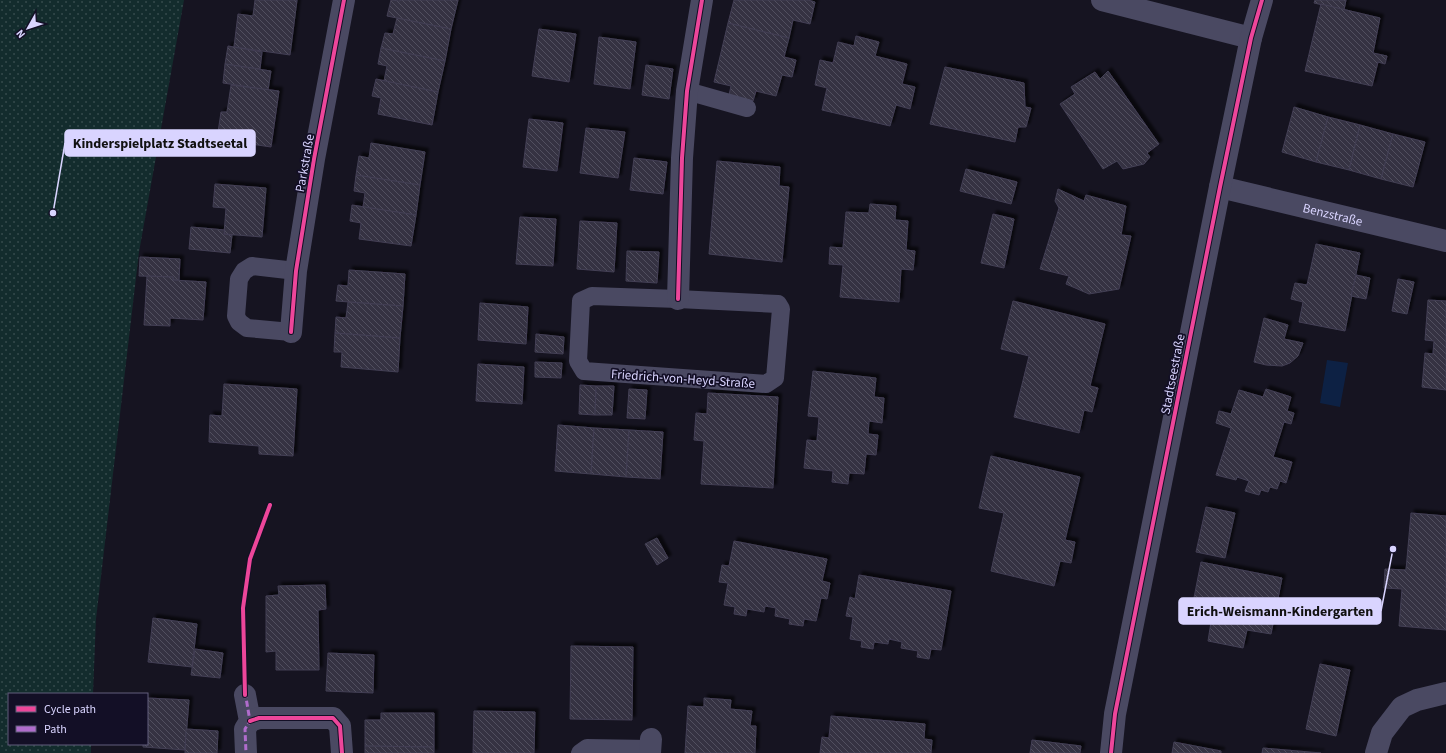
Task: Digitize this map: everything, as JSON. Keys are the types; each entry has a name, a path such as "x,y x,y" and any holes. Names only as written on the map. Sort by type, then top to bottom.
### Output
{"street":[{"name":"Parkstraße","path":"291,332 296,271 314,159 344,0"},
{"path":"678,299 682,158 687,91 702,0"},
{"path":"1102,0 1251,38"},
{"name":"Stadtseestraße","path":"1111,753 1115,714 1220,187 1251,38 1262,0"},
{"name":"Benzstraße","path":"1220,187 1446,241"},
{"path":"1376,753 1382,733 1402,707 1416,700 1446,693"},
{"path":"245,695 250,721"},
{"path":"246,753 245,729 250,721 259,718 333,718 340,726 342,753"}],"lane":[{"path":"687,91 748,108"},
{"path":"291,332 247,328 238,322 236,316 239,279 244,271 252,266 296,271"},
{"name":"Friedrich-von-Heyd-Straße","path":"592,296 678,299 778,304 781,309 775,378 766,384 584,371 578,360 581,301 592,296"},
{"path":"580,753 587,748 650,747"}],"green space":[{"path":"0,0 184,0 139,252 96,619 93,693 8,693 8,745 91,745 91,753 0,753"}],"water":[{"path":"1327,360 1348,363 1340,407 1320,403"}],"building":[{"path":"255,0 297,0 290,55 234,47 238,14 253,16"},
{"path":"391,0 458,0 451,29 387,16"},
{"path":"734,0 808,0 815,2 810,24 793,20 789,38 728,23"},
{"path":"1315,0 1346,0 1344,10 1314,3"},
{"path":"1321,4 1380,18 1373,53 1387,56 1385,64 1378,62 1372,86 1305,71"},
{"path":"397,18 451,29 445,61 381,48 385,33 393,34"},
{"path":"728,23 789,38 784,57 796,60 792,77 782,75 776,96 756,91 753,101 729,95 731,86 714,82"},
{"path":"539,29 576,34 569,82 532,76"},
{"path":"856,36 879,42 875,56 907,64 902,84 915,87 910,109 896,105 890,126 822,110 827,88 815,85 820,60 833,63 838,42 854,46"},
{"path":"599,37 636,42 630,89 594,84"},
{"path":"228,46 262,52 260,69 225,64"},
{"path":"381,48 445,61 438,92 384,81 387,66 378,64"},
{"path":"225,64 271,71 268,90 223,83"},
{"path":"646,65 673,69 669,99 642,95"},
{"path":"945,67 1024,83 1025,107 1031,108 1026,127 1018,127 1015,142 930,124"},
{"path":"1108,71 1159,144 1147,153 1150,157 1144,164 1123,169 1117,161 1103,169 1060,104 1075,94 1071,87 1095,72 1100,79"},
{"path":"376,79 438,92 432,125 378,114 381,98 372,96"},
{"path":"231,85 279,91 271,147 217,139 221,112 227,112"},
{"path":"1294,107 1328,117 1316,162 1282,152"},
{"path":"1328,117 1360,125 1349,170 1316,162"},
{"path":"529,119 563,123 557,171 523,167"},
{"path":"1360,125 1393,134 1381,179 1349,170"},
{"path":"586,128 625,132 618,178 580,173"},
{"path":"1393,134 1425,142 1413,187 1381,179"},
{"path":"371,143 425,152 420,185 356,175 359,156 369,158"},
{"path":"634,158 667,162 663,194 630,190"},
{"path":"717,161 780,167 779,186 789,187 782,262 709,254"},
{"path":"966,169 1017,182 1011,204 960,191"},
{"path":"356,175 420,185 416,215 363,207 365,193 354,191"},
{"path":"215,184 266,188 262,237 224,234 226,208 213,207"},
{"path":"1058,189 1084,201 1086,195 1126,206 1121,235 1131,236 1119,289 1089,294 1066,284 1069,276 1040,269 1059,208 1055,201"},
{"path":"870,204 896,206 895,220 908,221 906,250 915,251 913,270 901,269 899,302 840,297 843,265 829,264 830,247 843,248 846,212 869,213"},
{"path":"352,205 416,215 411,246 359,239 361,223 350,221"},
{"path":"993,214 1014,219 1004,268 981,263"},
{"path":"520,217 556,219 553,266 516,264"},
{"path":"580,221 617,223 614,272 577,269"},
{"path":"191,227 225,230 224,234 232,235 230,253 189,249"},
{"path":"1316,244 1360,253 1345,331 1299,322 1303,302 1291,299 1295,283 1307,285"},
{"path":"627,251 659,252 657,283 626,281"},
{"path":"140,257 180,259 179,280 173,280 173,277 139,276"},
{"path":"349,270 405,274 403,306 336,301 338,285 348,286"},
{"path":"1356,275 1370,278 1366,299 1351,296"},
{"path":"147,276 173,277 173,280 206,282 203,320 170,318 170,326 144,325"},
{"path":"1398,279 1414,282 1407,314 1392,311"},
{"path":"1428,300 1446,301 1446,390 1422,387 1425,353 1433,354 1434,341 1425,340"},
{"path":"1013,301 1105,324 1090,386 1098,388 1092,412 1084,410 1079,433 1014,417 1029,356 1001,349"},
{"path":"348,302 403,306 400,338 335,333 336,317 346,318"},
{"path":"480,303 528,307 526,344 478,340"},
{"path":"1264,318 1288,325 1284,339 1303,343 1298,356 1290,363 1282,366 1266,365 1254,362"},
{"path":"335,333 400,338 398,372 341,367 342,352 334,352"},
{"path":"536,334 564,337 563,354 535,352"},
{"path":"535,362 562,363 561,378 535,377"},
{"path":"478,364 524,367 522,404 476,401"},
{"path":"813,371 876,378 874,397 884,398 882,423 869,421 868,434 878,435 876,455 866,454 864,474 849,473 848,484 832,482 833,471 804,468 807,440 817,441 819,417 808,416"},
{"path":"224,384 297,389 293,456 259,454 259,446 209,442 210,415 222,416"},
{"path":"580,385 596,386 595,415 579,414"},
{"path":"596,386 614,386 612,415 595,415"},
{"path":"629,389 647,390 645,419 627,418"},
{"path":"1266,389 1291,397 1287,411 1294,413 1291,424 1284,422 1273,457 1292,462 1286,483 1280,481 1277,489 1270,487 1268,492 1261,490 1259,495 1245,491 1249,481 1237,477 1236,480 1216,475 1231,428 1216,423 1219,411 1231,414 1239,390 1263,397"},
{"path":"708,393 778,397 773,488 701,484 704,441 694,440 696,413 707,414"},
{"path":"558,425 594,428 591,474 555,471"},
{"path":"594,428 629,430 626,477 591,474"},
{"path":"629,430 663,432 660,479 626,477"},
{"path":"991,456 1080,477 1065,540 1075,542 1071,563 1060,561 1054,586 991,571 1004,513 979,508"},
{"path":"1206,507 1235,513 1225,558 1196,552"},
{"path":"1411,513 1446,516 1446,630 1399,626 1402,589 1384,588 1385,569 1406,570"},
{"path":"657,538 668,558 657,565 645,544"},
{"path":"734,541 827,559 822,581 830,583 827,599 821,598 816,621 804,619 803,626 789,624 790,619 775,616 776,608 765,606 764,612 747,609 746,616 734,614 735,607 724,605 728,583 719,582 722,565 729,566"},
{"path":"1201,562 1282,578 1271,634 1247,630 1243,648 1208,641 1211,622 1190,618"},
{"path":"859,575 951,591 941,650 931,649 929,659 917,657 918,651 901,648 902,642 889,639 888,644 874,642 873,649 861,647 862,641 850,639 853,617 846,616 850,597 855,599"},
{"path":"325,585 326,609 318,610 319,670 276,670 276,651 266,652 266,596 279,595 278,586"},
{"path":"153,618 197,624 192,667 148,662"},
{"path":"571,646 633,647 632,720 570,719"},
{"path":"195,649 223,653 220,678 191,675"},
{"path":"328,653 374,655 373,693 326,691"},
{"path":"1320,664 1350,670 1336,736 1306,729"},
{"path":"148,698 189,700 185,750 143,747 143,745 148,745"},
{"path":"704,698 731,700 730,709 752,711 750,726 756,726 755,753 685,753 688,706 704,707"},
{"path":"474,711 535,712 534,753 473,753"},
{"path":"381,713 434,713 434,747 365,746 365,720 381,720"},
{"path":"831,716 925,724 924,739 932,740 931,753 820,753 822,737 829,738"},
{"path":"186,729 218,731 217,753 185,753"},
{"path":"1032,740 1081,746 1080,753 1030,753"},
{"path":"1174,742 1221,751 1221,753 1172,753"},
{"path":"365,746 434,747 434,753 365,753"},
{"path":"1263,748 1321,753 1262,753"}],"marked path":[{"path":"245,692 250,721 245,729 246,753"}],"cycle path":[{"path":"291,332 296,271 314,159 344,0"},
{"path":"678,299 682,158 687,91 702,0"},
{"path":"1111,753 1115,714 1220,187 1251,38 1262,0"},
{"path":"245,695 243,608 250,559 270,505"},
{"path":"250,721 259,718 333,718 340,726 342,753"}],"place":[{"name":"Kinderspielplatz Stadtseetal","path":"53,213"},
{"name":"Erich-Weismann-Kindergarten","path":"1393,549"}]}
